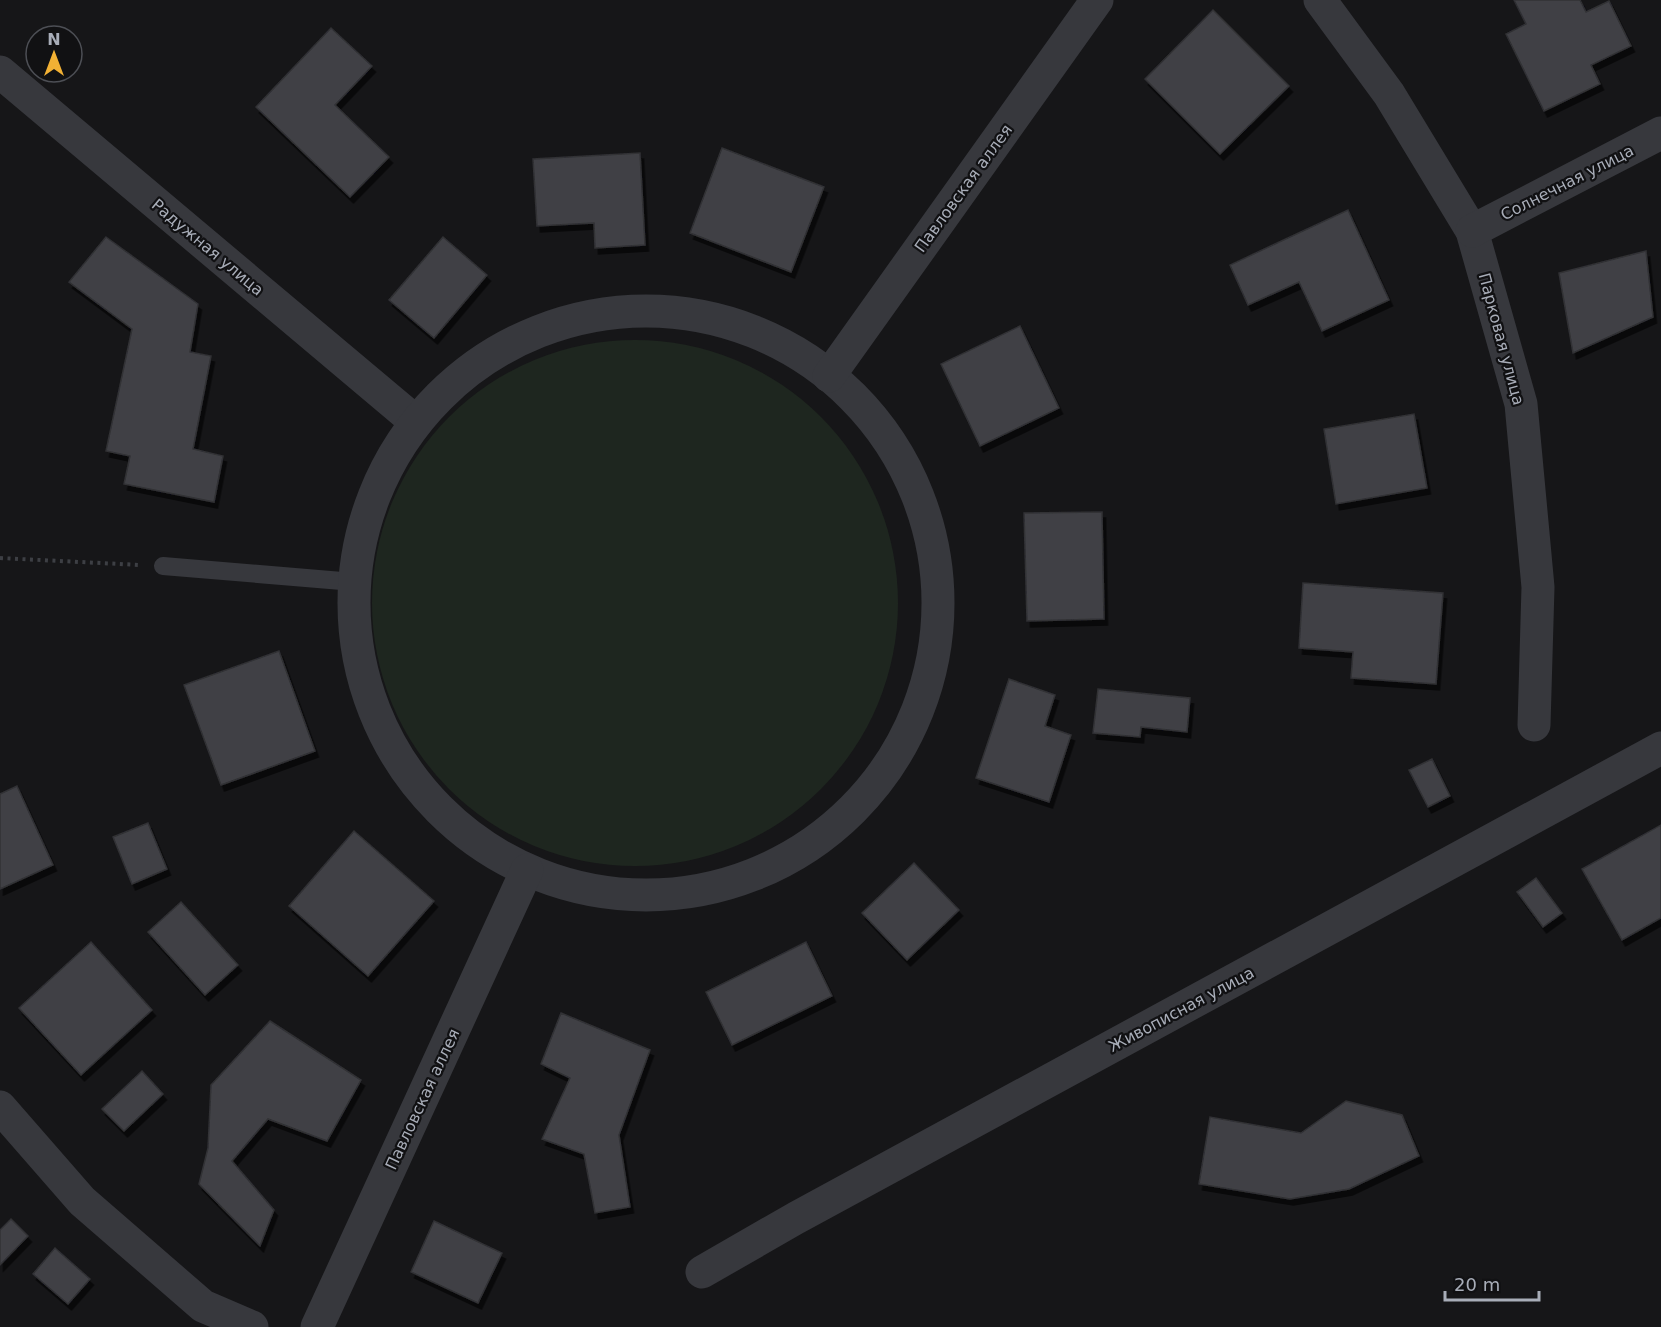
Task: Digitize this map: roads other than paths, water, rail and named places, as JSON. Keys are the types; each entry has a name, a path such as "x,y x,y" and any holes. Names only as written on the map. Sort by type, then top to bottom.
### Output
{"street":[{"name":"Павловская аллея","path":"829,376 1097,0"},
{"name":"Парковая улица","path":"1320,0 1389,94 1472,231 1521,404 1538,587 1534,725"},
{"name":"Радужная улица","path":"0,72 416,422"},
{"name":"Солнечная улица","path":"1472,231 1661,134"},
{"path":"651,311 690,315 727,323 763,336 798,354 829,376 870,416 902,463 918,498 930,534 935,562 938,610 935,649 927,686 913,722 896,755 873,787 847,815 818,839 786,860 751,876 723,885 676,894 638,895 600,892 572,886 527,870 495,854 465,834 415,783 394,753 378,722 365,688 357,653 353,617 358,547 367,514 380,482 396,451 416,422 471,369 504,348 548,328 613,313 651,311"},
{"name":"Живописная улица","path":"702,1272 796,1218 1661,748"},
{"name":"Павловская аллея","path":"317,1327 527,870"},
{"path":"0,1107 91,1209 203,1306 252,1327"}],"lane":[{"path":"163,566 354,582"}]}
